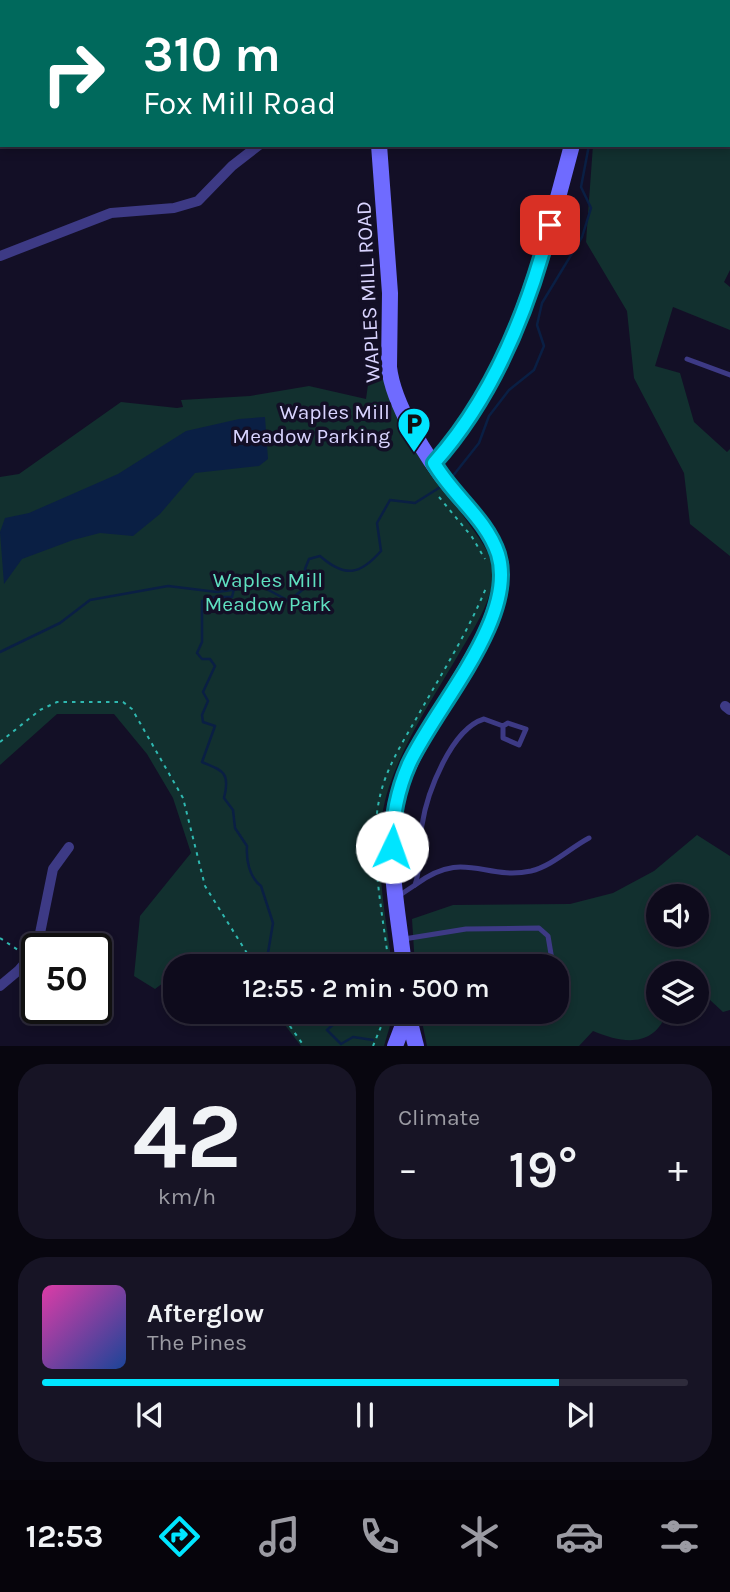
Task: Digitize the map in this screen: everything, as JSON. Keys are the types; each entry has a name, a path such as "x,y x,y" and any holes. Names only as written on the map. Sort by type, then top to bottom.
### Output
{"main road":[{"name":"WAPLES MILL ROAD","path":"379,147 387,227 390,377 399,402 437,469 492,538 499,557 500,585 488,626 419,744 401,783 392,834 403,954"},
{"path":"437,469 477,407 517,326 546,240 571,147"},
{"path":"395,1046 404,1024"},
{"path":"411,1024 416,1046"}],"street":[{"path":"0,256 111,213 174,208 198,201 232,166 256,147"},
{"path":"39,933 53,869 69,847"},
{"path":"0,986 21,966"}],"lane":[{"path":"687,359 730,375"},
{"path":"415,885 426,804 445,759 471,725 484,719 503,726 508,723 526,729 519,745 503,738 503,726"},
{"path":"397,897 433,872 451,867 534,870 589,838"},
{"path":"401,939 466,929 539,928 548,936 552,954"}],"path":[{"path":"0,742 40,710 57,702 123,702 132,709 183,798 197,859 208,892 226,916 248,954"},
{"path":"0,938 21,946"},
{"path":"288,1024 304,1046"},
{"path":"373,1046 382,1024"}],"green space":[{"path":"593,147 730,147 730,270 724,282 730,287 730,330 673,307 655,366 680,373 694,422 727,452 730,449 730,556 690,524 684,473 634,378 627,311 586,242"},
{"name":"Waples Mill Meadow Park","path":"371,363 384,366 394,406 403,426 482,542 490,558 493,574 490,594 481,614 412,735 396,769 383,808 380,831 381,876 390,954 163,954 163,983 155,989 134,976 140,916 191,853 173,798 147,754 114,714 57,714 0,765 0,477 19,474 121,402 177,408 183,407 181,400 250,396 309,386 366,399"},
{"path":"697,835 730,856 730,1010 723,1012 709,999 709,961 646,961 646,1024 661,1024 647,1037 617,1039 593,1031 579,1046 427,1046 422,1024 569,1024 569,954 414,954 412,919 453,905 570,904 613,893 654,871"},
{"path":"284,1024 390,1024 384,1046 301,1046"}],"water":[{"path":"265,417 268,459 259,466 195,473 160,514 133,536 100,533 73,540 22,559 4,584 0,532 5,518 29,513 118,474 186,431 239,419"}],"waterway":[{"path":"452,477 479,443 489,416 509,390 534,370 544,346 537,325 542,303 582,237 591,208 581,187 589,147"},
{"path":"0,652 60,623 90,600 168,586 217,592 261,586 289,601 313,581 305,569 309,559 320,556 337,568 352,571 359,569 381,551 377,523 390,500 415,503 442,486"},
{"path":"234,589 232,597 215,597 202,601 202,642 197,653 202,659 210,659 215,666 203,692 208,701 202,715 203,722 215,726 202,762 219,770 225,777 224,798 233,810 235,828 247,846 249,868 261,886 273,923 268,954"},
{"path":"334,1024 327,1030 341,1044 353,1037 373,1040"}],"place":[{"name":"Waples Mill Meadow Parking","path":"414,454"}],"route":[{"path":"392,847 393,820 401,783 419,744 488,626 500,585 499,557 492,538 434,463 477,407 502,362 531,289 550,225"}]}
